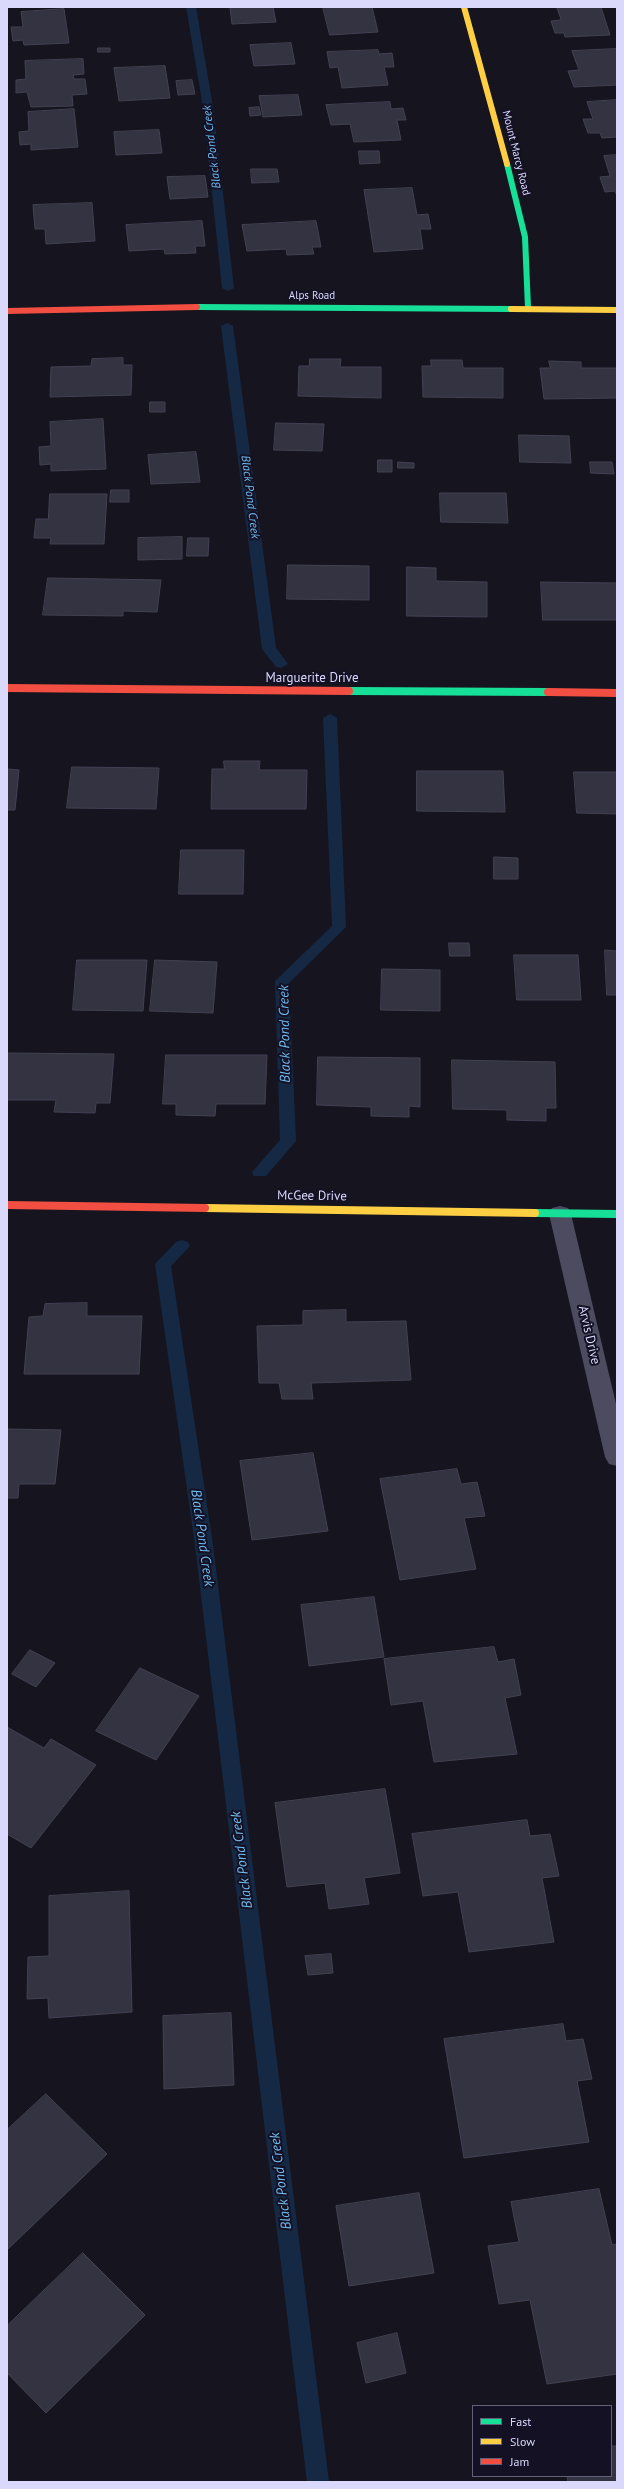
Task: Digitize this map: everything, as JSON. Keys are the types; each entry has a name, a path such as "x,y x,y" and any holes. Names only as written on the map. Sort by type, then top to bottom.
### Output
{"street":[{"name":"Mount Marcy Road","path":"464,7 503,146 525,237 528,308"},
{"name":"Alps Road","path":"7,311 210,307 528,308 617,310"},
{"name":"Marguerite Drive","path":"7,688 617,693"},
{"name":"McGee Drive","path":"7,1205 440,1210 560,1214 617,1214"},
{"name":"Arvis Drive","path":"560,1214 617,1457"}],"building":[{"path":"214,7 273,7 276,22 232,24 230,8"},
{"path":"323,7 372,7 378,32 330,35"},
{"path":"557,7 601,7 610,35 565,37 564,33 555,33 551,21 561,20"},
{"path":"64,9 69,43 24,45 23,40 13,41 11,27 23,27 21,12"},
{"path":"291,43 295,64 254,66 250,45"},
{"path":"98,48 110,48 110,52 98,52"},
{"path":"617,49 617,85 574,87 568,71 579,70 572,51"},
{"path":"378,50 379,54 392,53 394,67 384,67 388,85 342,88 338,67 330,68 327,52"},
{"path":"83,59 84,74 73,75 74,79 85,79 87,94 72,95 73,106 31,107 27,92 16,93 16,80 26,79 25,61"},
{"path":"165,66 170,98 119,101 114,68"},
{"path":"192,80 195,94 178,95 176,81"},
{"path":"298,95 302,115 263,117 259,96"},
{"path":"617,100 617,137 602,138 600,133 588,133 583,119 593,119 587,102"},
{"path":"390,102 391,109 403,108 406,120 397,120 401,140 354,142 350,124 331,125 326,105"},
{"path":"259,107 261,115 250,116 249,108"},
{"path":"74,109 78,147 31,150 31,144 20,145 19,132 29,131 28,112"},
{"path":"159,130 162,153 116,155 114,132"},
{"path":"359,151 379,151 380,163 360,164"},
{"path":"617,155 617,196 615,191 605,192 600,177 610,176 604,156"},
{"path":"251,169 277,169 279,182 252,183"},
{"path":"205,176 208,197 170,199 167,177"},
{"path":"412,188 417,215 428,214 431,229 420,229 423,249 374,252 364,190"},
{"path":"92,203 95,241 46,244 45,229 35,229 33,205"},
{"path":"202,221 205,246 195,246 196,253 165,254 164,249 129,251 126,225"},
{"path":"316,221 321,247 312,247 314,254 287,255 286,249 247,251 242,225"},
{"path":"123,358 123,365 132,365 131,395 50,397 51,367 91,366 92,359"},
{"path":"310,359 341,359 340,367 381,367 381,398 298,396 299,366 309,366"},
{"path":"431,360 462,360 463,368 503,368 503,398 423,397 422,366 431,366"},
{"path":"549,361 581,362 581,368 617,368 617,398 544,399 540,368 550,368"},
{"path":"150,402 165,402 165,412 150,412"},
{"path":"103,419 106,469 51,471 51,464 40,465 39,447 51,446 50,422"},
{"path":"276,423 324,424 322,451 274,450"},
{"path":"519,435 569,436 571,463 520,462"},
{"path":"196,452 200,482 151,484 148,455"},
{"path":"378,460 392,460 392,472 378,472"},
{"path":"398,462 414,463 414,468 398,468"},
{"path":"590,462 612,462 614,474 591,473"},
{"path":"111,490 129,490 129,502 110,502"},
{"path":"440,493 506,493 508,523 441,522"},
{"path":"50,494 107,494 104,544 50,544 51,538 34,538 36,519 48,519"},
{"path":"182,537 182,559 138,560 138,538"},
{"path":"188,538 209,538 208,556 187,556"},
{"path":"288,565 369,566 369,600 287,599"},
{"path":"407,567 436,568 436,581 487,582 487,617 407,616"},
{"path":"48,578 161,580 157,612 123,611 123,616 43,615"},
{"path":"541,582 617,583 617,620 543,620"},
{"path":"224,761 260,761 259,770 307,770 306,809 211,809 212,769 224,769"},
{"path":"72,767 159,768 156,809 67,808"},
{"path":"7,769 19,770 15,810 7,810"},
{"path":"417,771 503,771 505,812 417,811"},
{"path":"574,772 617,772 617,814 577,813"},
{"path":"181,850 244,850 243,894 179,894"},
{"path":"494,857 518,858 518,879 494,879"},
{"path":"449,943 469,943 470,956 450,956"},
{"path":"605,950 617,951 617,995 607,995"},
{"path":"514,955 578,955 581,1000 517,1000"},
{"path":"77,960 147,960 143,1011 73,1010"},
{"path":"155,960 217,962 213,1013 150,1011"},
{"path":"382,969 440,970 440,1011 381,1010"},
{"path":"7,1053 114,1054 110,1103 96,1103 95,1113 54,1112 56,1100 7,1100"},
{"path":"166,1055 267,1055 265,1104 216,1104 215,1116 176,1115 176,1104 163,1104"},
{"path":"318,1057 420,1058 420,1107 409,1106 409,1117 371,1116 371,1107 317,1105"},
{"path":"452,1060 555,1062 556,1108 546,1108 546,1121 507,1120 507,1110 453,1109"},
{"path":"87,1303 87,1316 142,1316 139,1374 24,1374 29,1317 43,1316 45,1304"},
{"path":"346,1310 346,1322 406,1321 411,1380 311,1383 313,1399 282,1399 279,1383 259,1383 257,1326 303,1325 303,1311"},
{"path":"7,1429 61,1430 55,1484 19,1484 18,1498 7,1498"},
{"path":"313,1453 328,1531 252,1540 240,1461"},
{"path":"457,1469 461,1484 477,1482 485,1516 464,1518 476,1569 400,1580 380,1479"},
{"path":"374,1597 384,1657 309,1666 301,1605"},
{"path":"494,1647 498,1662 514,1659 521,1695 505,1698 517,1754 434,1762 423,1701 391,1705 384,1659"},
{"path":"30,1650 55,1663 36,1687 12,1674"},
{"path":"140,1668 199,1696 156,1760 96,1731"},
{"path":"7,1727 44,1748 51,1739 96,1765 31,1848 7,1834"},
{"path":"385,1789 400,1873 364,1878 369,1904 329,1909 325,1883 287,1887 275,1803"},
{"path":"527,1820 530,1836 550,1834 559,1876 542,1878 554,1942 469,1952 458,1892 423,1896 412,1834"},
{"path":"129,1891 132,2012 49,2018 48,1998 27,1999 28,1957 49,1956 49,1896"},
{"path":"331,1954 333,1973 308,1975 305,1956"},
{"path":"231,2013 234,2085 164,2089 163,2016"},
{"path":"563,2024 566,2041 583,2039 592,2079 577,2081 589,2142 464,2158 444,2039"},
{"path":"46,2094 107,2154 7,2250 7,2130"},
{"path":"599,2189 612,2245 617,2244 617,2374 547,2384 530,2300 499,2304 488,2246 519,2242 511,2202"},
{"path":"419,2193 434,2273 349,2286 336,2206"},
{"path":"83,2253 145,2315 46,2413 7,2373 7,2326"},
{"path":"397,2333 406,2373 366,2383 357,2343"},
{"path":"612,2446 617,2446 617,2482 568,2482 567,2477 612,2477"}],"waterway":[{"name":"Black Pond Creek","path":"191,7 208,107 228,288"},
{"name":"Black Pond Creek","path":"227,326 269,649 281,664"},
{"name":"Black Pond Creek","path":"260,1172 288,1141 282,981 339,927 330,718"},
{"name":"Black Pond Creek","path":"182,1246 163,1264 204,1545 318,2482"}],"traffic: fast":[{"path":"507,164 525,237 528,308"},
{"path":"197,307 511,309"},
{"path":"349,691 548,692"},
{"path":"535,1213 617,1214"}],"traffic: slow":[{"path":"464,7 507,164"},
{"path":"511,309 617,310"},
{"path":"205,1208 535,1213"}],"traffic: jam":[{"path":"7,311 197,307"},
{"path":"7,688 349,691"},
{"path":"548,692 617,693"},
{"path":"7,1205 205,1208"}]}
